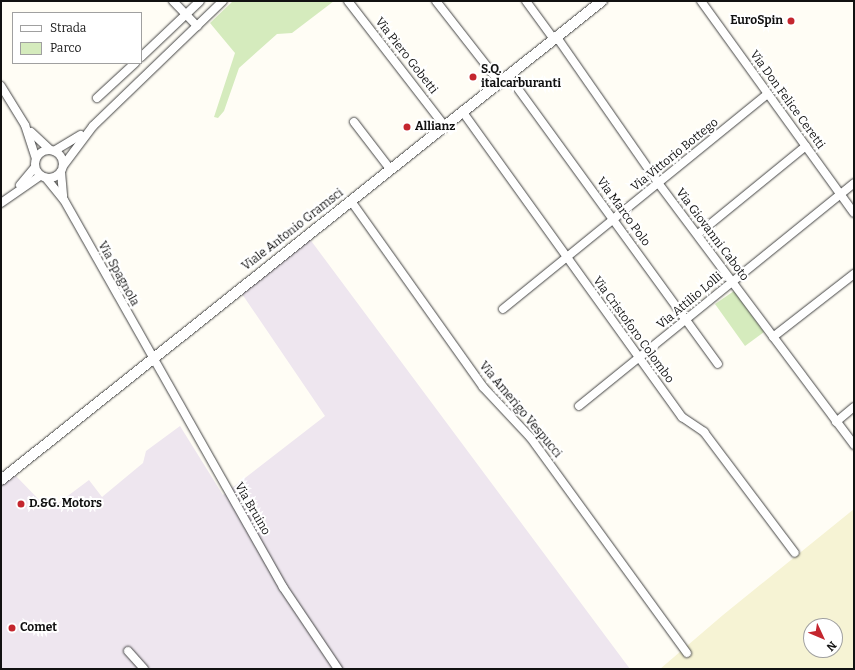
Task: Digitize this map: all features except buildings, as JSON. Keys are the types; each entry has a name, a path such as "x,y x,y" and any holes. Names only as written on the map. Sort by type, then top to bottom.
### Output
{"street":[{"path":"173,1 197,26"},
{"path":"142,56 200,1"},
{"path":"1,203 10,196 43,177 62,169 93,126 223,1"},
{"name":"Via Piero Gobetti","path":"348,1 444,125"},
{"path":"436,1 500,82"},
{"name":"Via Giovanni Caboto","path":"526,1 554,37 659,184 698,234 854,445"},
{"name":"Via Don Felice Ceretti","path":"701,1 854,212"},
{"name":"Viale Antonio Gramsci","path":"1,480 150,358 351,201 554,37 600,2"},
{"path":"97,98 134,64"},
{"name":"Via Marco Polo","path":"508,75 718,364"},
{"path":"1,86 25,125 36,158 35,167 10,196"},
{"name":"Via Vittorio Bottego","path":"503,309 567,260 768,94"},
{"name":"Via Cristoforo Colombo","path":"462,111 567,260 682,417 704,432 795,553"},
{"path":"354,122 390,169"},
{"path":"25,125 52,151 61,157 62,169"},
{"path":"36,158 52,151 93,126"},
{"path":"698,234 806,146"},
{"path":"35,167 43,177"},
{"name":"Via Spagnola","path":"62,169 64,200"},
{"name":"Via Spagnola","path":"43,177 64,200 150,358"},
{"name":"Via Attilio Lolli","path":"579,406 640,360 732,281 854,183"},
{"name":"Via Amerigo Vespucci","path":"351,201 483,386 530,437 687,652"},
{"path":"773,337 854,274"},
{"name":"Via Bruino","path":"150,358 283,587 338,669"},
{"path":"836,422 854,407"},
{"path":"128,651 144,669"}],"shaded area":[{"path":"309,238 630,669 1,669 1,485 14,474 49,510 89,480 102,497 143,463 146,451 180,426 223,495 325,416 240,291"},
{"path":"854,509 854,669 660,669 723,615"}],"green space":[{"path":"233,1 334,1 292,33 277,34 239,68 224,111 218,118 214,117 235,53 210,23"},
{"path":"734,291 764,332 745,346 715,304"}],"place":[{"name":"EuroSpin","path":"791,21"},
{"name":"S.Q. italcarburanti","path":"473,77"},
{"name":"Allianz","path":"407,127"},
{"name":"D.&G. Motors","path":"21,504"},
{"name":"Comet","path":"12,628"}]}
